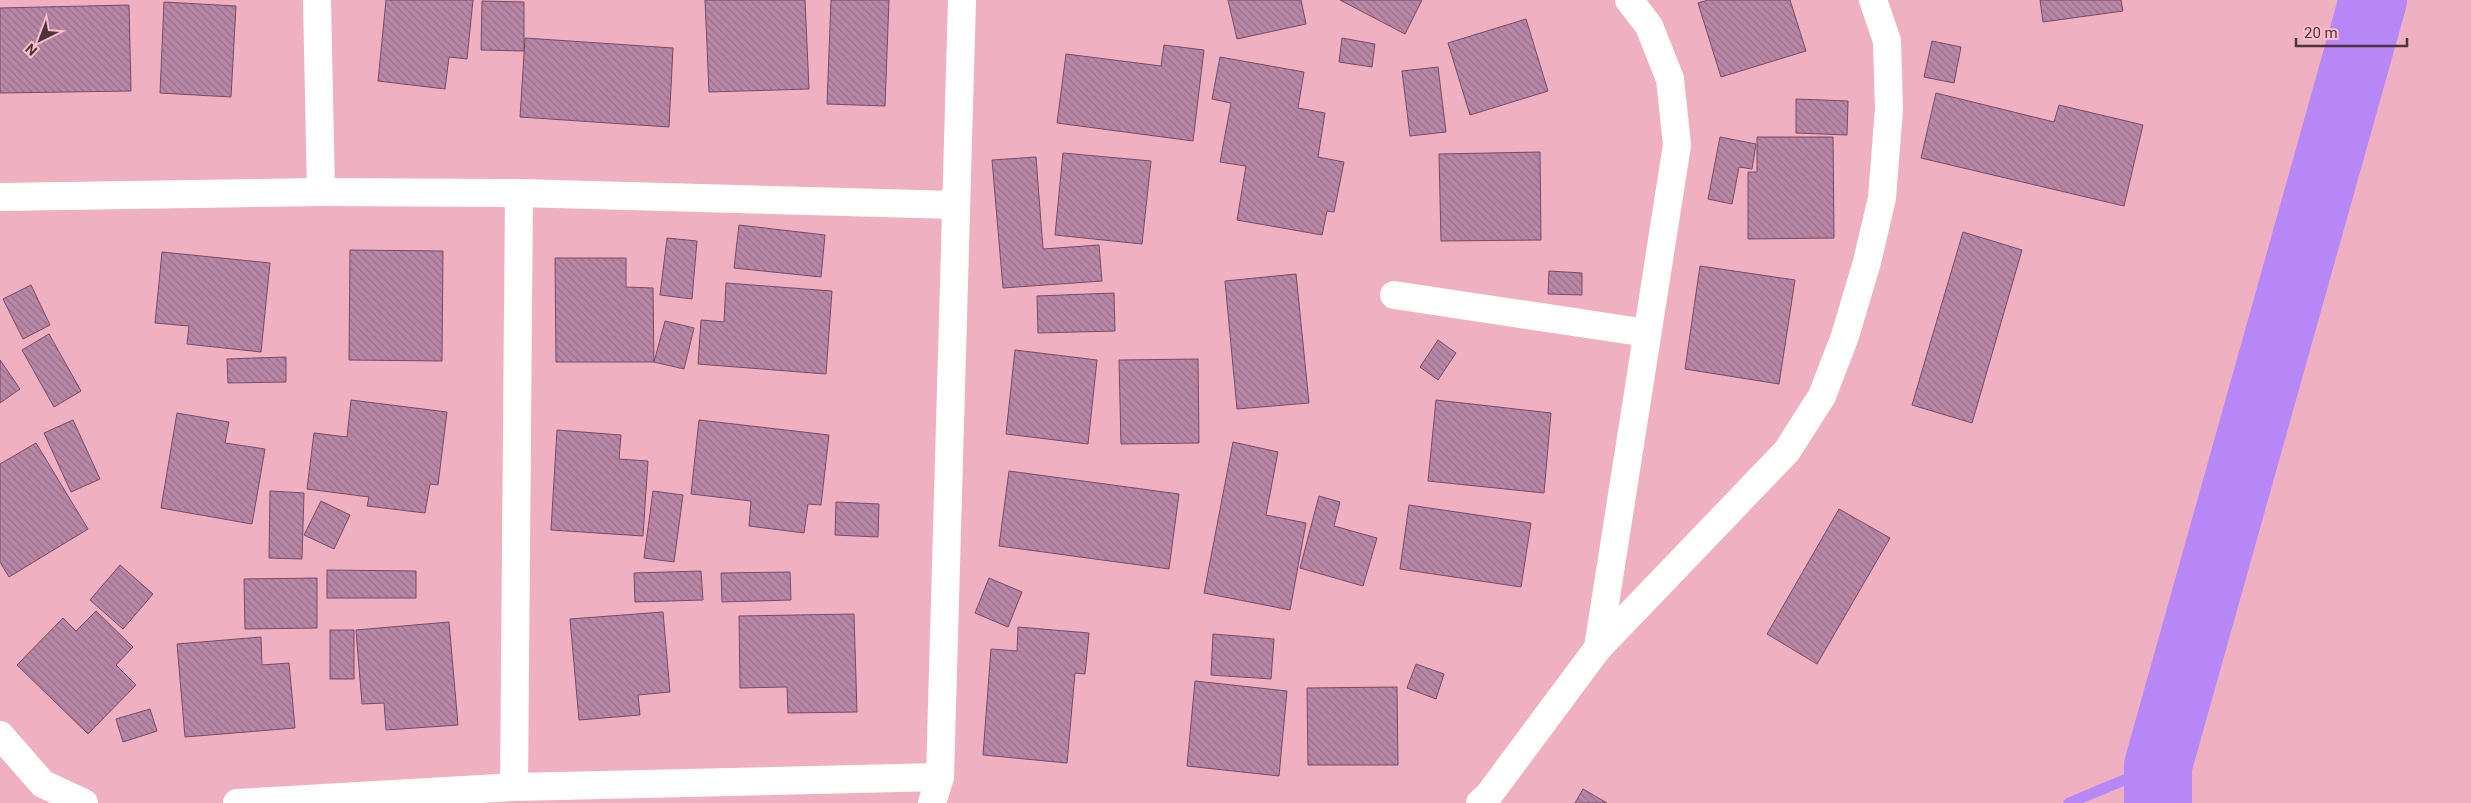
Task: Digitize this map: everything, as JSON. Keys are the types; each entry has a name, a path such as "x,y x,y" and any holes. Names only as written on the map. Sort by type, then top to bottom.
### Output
{"street":[{"path":"317,0 320,192"},
{"path":"932,803 940,777 962,0"},
{"path":"1598,648 1677,145 1670,79 1649,26 1629,0"},
{"path":"1480,803 1488,796 1598,648 1787,451 1822,396 1845,336 1867,262 1882,198 1888,109 1887,41 1873,0"},
{"path":"0,197 320,192 519,193 955,205"},
{"path":"514,787 519,193"},
{"path":"1394,295 1647,333"},
{"path":"0,735 43,784 84,803"},
{"path":"237,803 514,787 940,777"}],"building":[{"path":"386,0 473,0 467,59 449,57 445,89 378,81"},
{"path":"705,0 805,0 809,89 709,92"},
{"path":"831,0 889,0 885,106 827,104"},
{"path":"1228,0 1301,0 1306,24 1237,39"},
{"path":"1340,0 1422,0 1405,34"},
{"path":"1708,0 1790,0 1806,51 1721,77 1698,3"},
{"path":"2040,0 2121,0 2123,11 2043,22"},
{"path":"482,1 524,2 524,51 481,50"},
{"path":"164,2 236,6 231,97 160,93"},
{"path":"129,5 131,91 0,93 0,8"},
{"path":"1526,19 1548,91 1470,115 1448,43"},
{"path":"525,38 673,48 669,127 520,117"},
{"path":"1342,38 1375,44 1372,67 1339,62"},
{"path":"1932,41 1961,47 1954,83 1924,77"},
{"path":"1164,45 1204,50 1193,141 1057,123 1066,54 1161,66"},
{"path":"1220,57 1304,72 1298,108 1325,113 1318,157 1344,162 1334,212 1327,211 1322,235 1237,220 1246,166 1220,162 1231,103 1212,99"},
{"path":"1438,67 1446,132 1410,136 1402,71"},
{"path":"1936,93 2054,122 2059,105 2143,125 2124,206 1921,158"},
{"path":"1796,99 1848,101 1847,135 1796,133"},
{"path":"1720,137 1756,144 1752,169 1739,167 1732,204 1708,199"},
{"path":"1757,137 1833,137 1834,238 1748,239 1748,172 1757,172"},
{"path":"1540,152 1541,240 1441,241 1439,154"},
{"path":"1063,153 1151,161 1142,244 1055,235"},
{"path":"1036,157 1043,249 1099,245 1102,281 1003,288 992,160"},
{"path":"739,225 825,235 821,277 734,268"},
{"path":"1963,232 2022,250 1972,423 1912,405"},
{"path":"667,238 697,241 692,299 660,295"},
{"path":"350,250 443,251 442,361 349,360"},
{"path":"162,252 270,263 261,352 187,344 189,326 155,323"},
{"path":"555,258 626,258 626,287 653,288 654,362 556,362"},
{"path":"1700,266 1795,280 1779,384 1685,369"},
{"path":"1549,271 1582,273 1582,295 1548,294"},
{"path":"1296,274 1309,403 1237,409 1225,281"},
{"path":"726,283 832,291 826,374 698,364 701,320 724,322"},
{"path":"31,285 50,325 23,339 3,299"},
{"path":"1114,293 1115,331 1038,333 1037,296"},
{"path":"665,321 694,328 684,369 654,362"},
{"path":"49,334 81,391 54,407 22,350"},
{"path":"1438,340 1456,353 1438,380 1420,367"},
{"path":"1015,350 1097,360 1088,444 1006,434"},
{"path":"286,357 286,382 228,383 227,359"},
{"path":"1198,359 1199,443 1121,444 1119,360"},
{"path":"0,360 20,389 0,403"},
{"path":"351,400 447,412 438,485 430,484 425,513 367,506 369,497 307,489 314,433 347,437"},
{"path":"1436,400 1551,413 1544,493 1428,481"},
{"path":"177,413 229,422 225,443 265,449 252,524 161,508"},
{"path":"73,420 100,479 71,492 44,433"},
{"path":"699,420 829,435 821,505 808,504 804,533 749,526 751,501 691,494"},
{"path":"557,430 621,435 619,459 648,461 643,536 551,530"},
{"path":"1233,442 1278,452 1266,515 1306,523 1290,610 1204,593"},
{"path":"36,443 88,529 9,577 0,562 0,464"},
{"path":"1009,471 1179,494 1169,569 999,546"},
{"path":"270,491 304,493 302,559 269,558"},
{"path":"653,491 683,495 674,562 644,558"},
{"path":"1319,496 1340,502 1334,526 1377,538 1363,586 1300,568"},
{"path":"321,501 350,515 334,549 304,535"},
{"path":"836,502 879,504 878,537 835,535"},
{"path":"1409,505 1531,523 1521,587 1400,569"},
{"path":"1839,509 1890,538 1817,664 1767,634"},
{"path":"120,565 153,594 123,629 90,600"},
{"path":"327,570 416,571 416,598 327,598"},
{"path":"701,571 703,600 635,602 634,573"},
{"path":"790,572 791,600 722,602 721,573"},
{"path":"317,578 317,628 245,629 244,579"},
{"path":"989,578 1022,592 1008,627 975,613"},
{"path":"96,611 133,647 116,665 136,685 88,734 17,665 63,618 76,631"},
{"path":"663,612 670,692 638,695 640,715 579,720 570,619"},
{"path":"854,614 857,712 788,713 787,687 740,688 739,616"},
{"path":"449,622 458,725 386,730 384,703 362,704 356,630"},
{"path":"1018,627 1089,633 1085,674 1075,673 1067,763 983,755 991,649 1017,651"},
{"path":"330,630 354,630 354,679 330,679"},
{"path":"1213,634 1274,639 1271,679 1211,675"},
{"path":"261,637 262,665 289,663 295,728 185,737 177,644"},
{"path":"1416,664 1444,674 1436,699 1407,688"},
{"path":"1195,681 1287,691 1279,776 1187,766"},
{"path":"1397,687 1398,765 1308,765 1307,688"},
{"path":"150,709 157,731 123,742 116,719"},
{"path":"1583,789 1607,803 1575,803"}],"waterway":[{"path":"2158,803 2158,766 2373,0"},
{"path":"2069,803 2158,766"}]}
